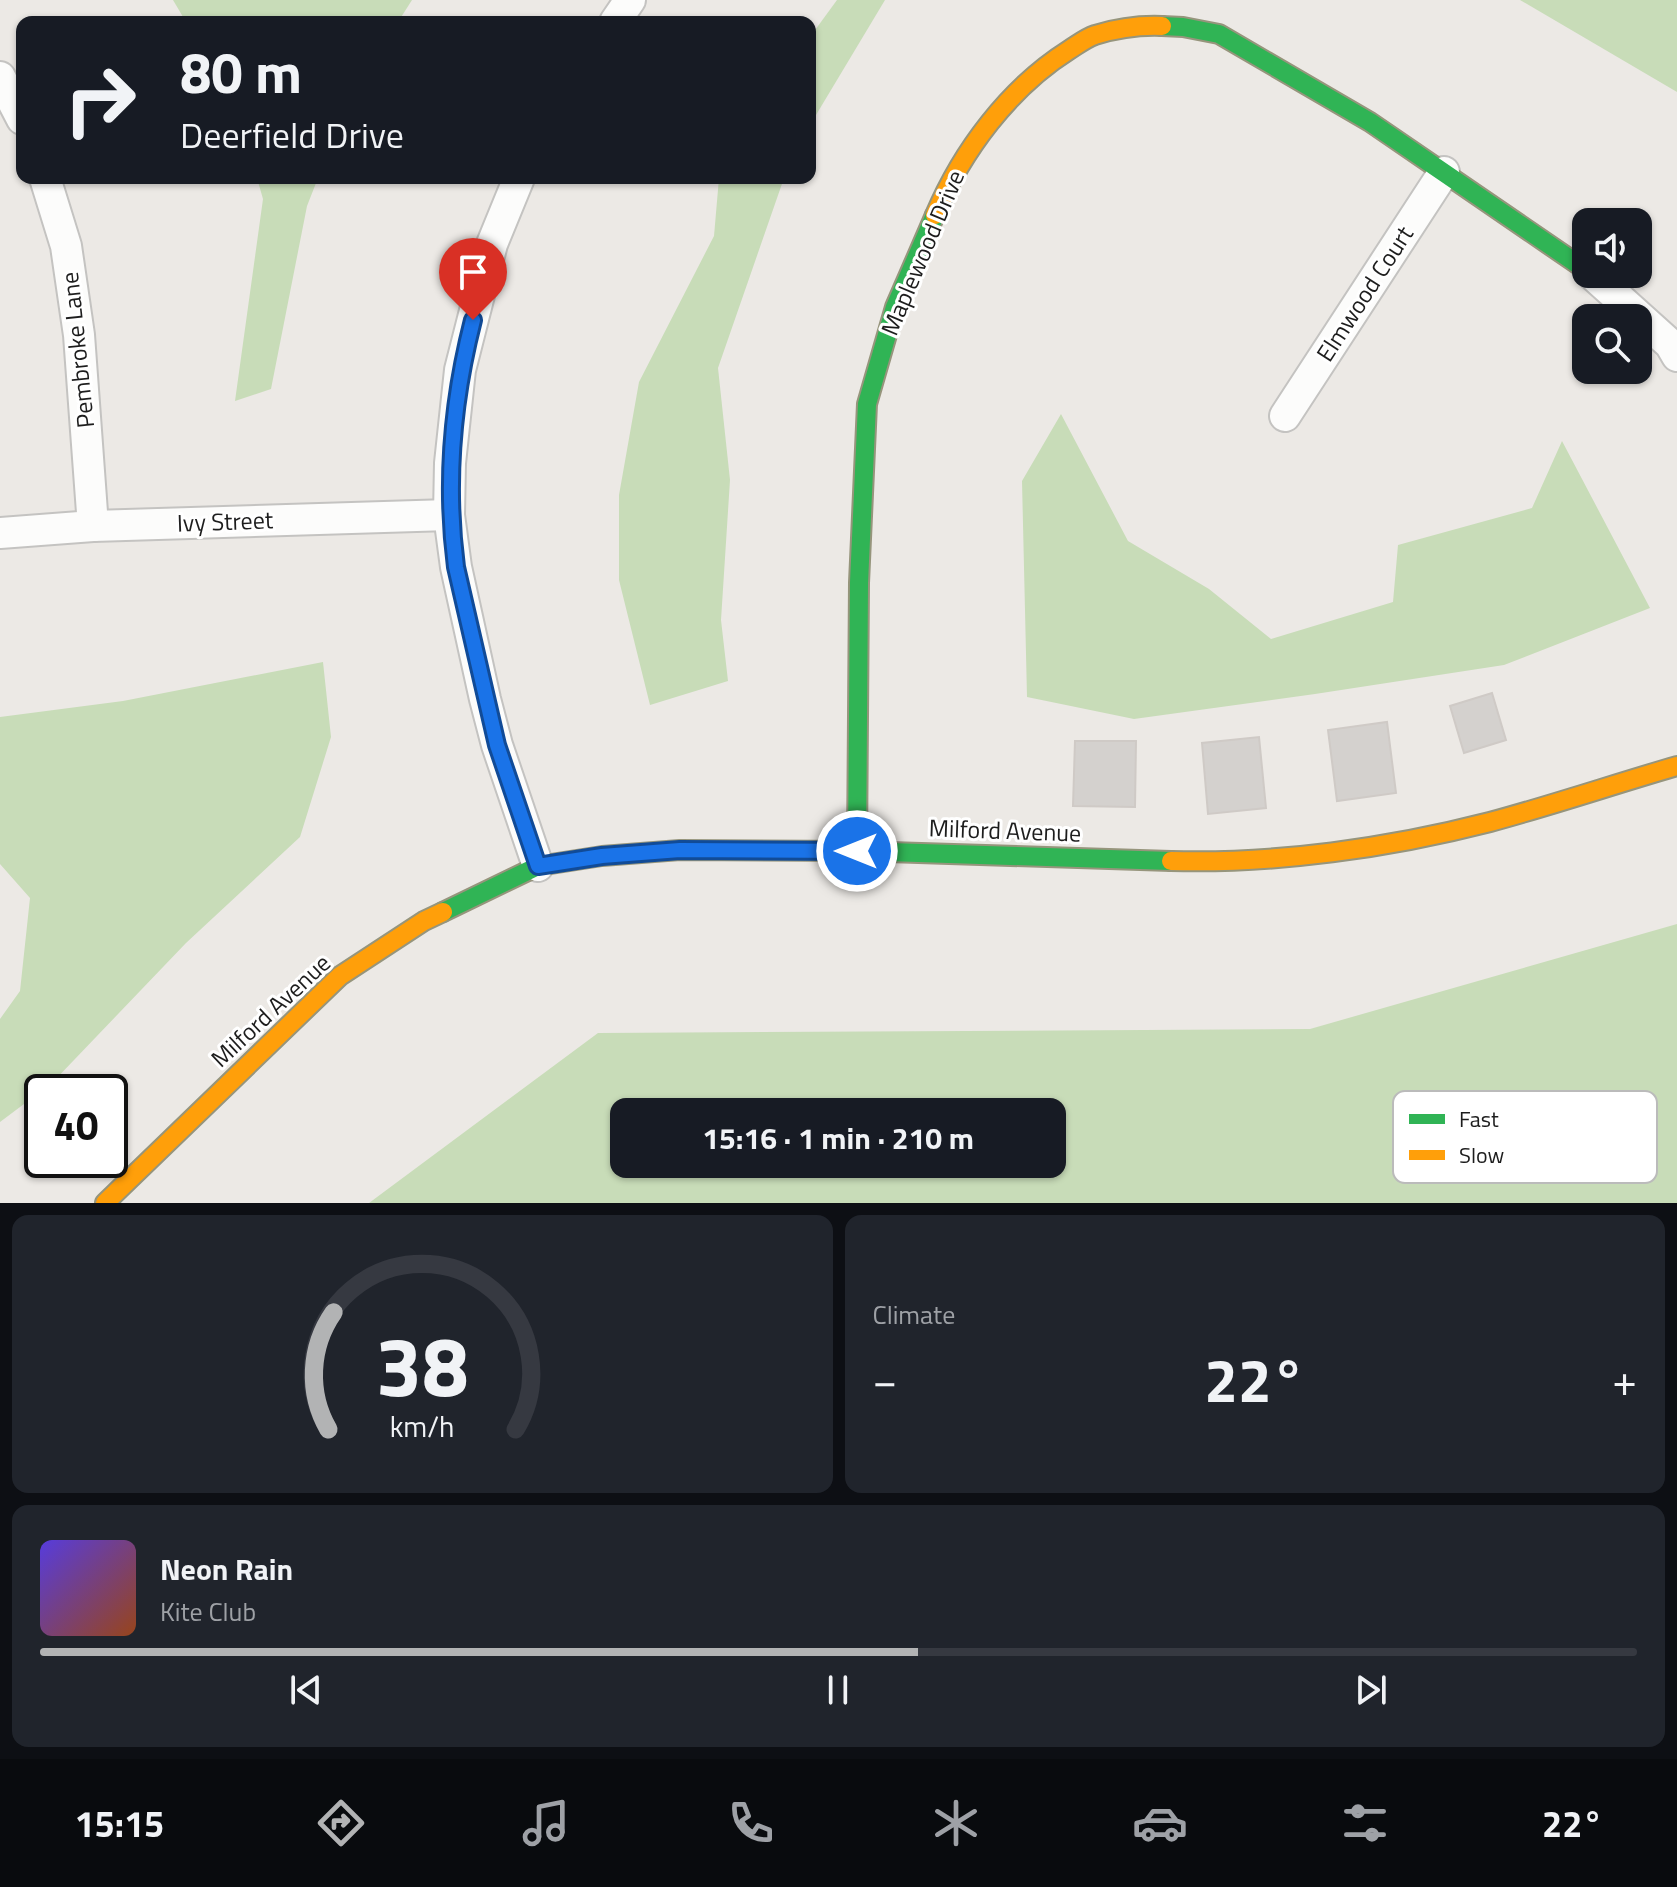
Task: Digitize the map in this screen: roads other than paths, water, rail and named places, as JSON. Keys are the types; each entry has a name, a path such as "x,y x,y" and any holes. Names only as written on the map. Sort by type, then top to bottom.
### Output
{"street":[{"name":"Maplewood Drive","path":"857,851 859,583 867,404 895,307 944,193 967,153 1014,94 1050,62 1092,36 1135,25 1183,27 1219,34 1370,122 1572,260"},
{"path":"0,77 16,108"},
{"name":"Elmwood Court","path":"1285,416 1444,172"},
{"name":"Pembroke Lane","path":"47,184 66,246 79,335 93,526"},
{"path":"517,184 492,244 460,370 450,463 449,515 456,567 485,699 497,745 538,866"},
{"path":"1608,288 1670,344 1677,356"},
{"name":"Ivy Street","path":"0,533 93,526 449,515"},
{"name":"Milford Avenue","path":"105,1203 340,976 424,921 538,866 602,856 680,850 857,851 1209,862 1345,851 1489,822 1677,766"}]}
